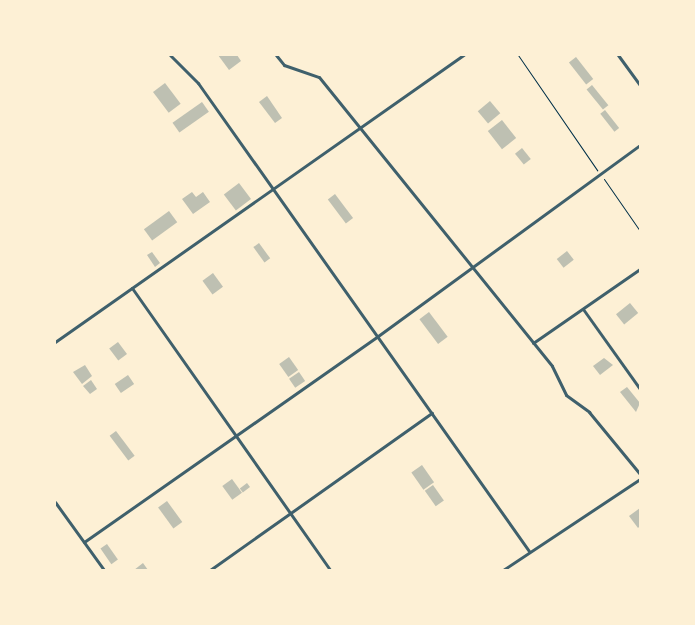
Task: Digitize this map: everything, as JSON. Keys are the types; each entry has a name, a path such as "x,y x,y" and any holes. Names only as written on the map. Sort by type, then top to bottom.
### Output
{"street":[{"path":"170,55 198,83 529,551"},
{"path":"276,55 284,65 319,77 470,269 552,366 566,395 589,412 640,474"},
{"path":"55,342 273,191 464,55"},
{"path":"618,55 640,85"},
{"path":"84,542 378,336 640,146"},
{"path":"532,343 640,269"},
{"path":"132,288 330,570"},
{"path":"583,309 640,389"},
{"path":"210,570 432,413"},
{"path":"503,570 640,479"},
{"path":"55,502 104,570"}],"path":[{"path":"518,55 640,231"}],"building":[{"path":"218,55 237,55 241,61 229,70"},
{"path":"576,57 593,79 586,85 569,63"},
{"path":"165,83 181,104 169,113 153,92"},
{"path":"592,85 608,105 603,110 587,89"},
{"path":"267,96 282,118 275,123 259,102"},
{"path":"490,101 500,113 488,124 478,111"},
{"path":"202,102 209,112 179,132 173,123"},
{"path":"605,110 619,128 614,132 600,114"},
{"path":"502,120 516,138 502,149 488,131"},
{"path":"522,148 531,159 524,165 515,154"},
{"path":"239,183 251,199 236,210 224,194"},
{"path":"192,192 196,197 203,192 210,202 193,214 182,199"},
{"path":"335,194 353,218 346,223 328,199"},
{"path":"169,211 177,222 152,241 144,229"},
{"path":"259,243 270,258 265,262 253,247"},
{"path":"567,251 574,260 564,268 557,259"},
{"path":"152,252 160,263 155,267 147,255"},
{"path":"213,273 223,287 212,294 202,281"},
{"path":"630,303 638,313 624,324 616,314"},
{"path":"429,312 448,337 438,344 419,319"},
{"path":"118,342 127,354 118,361 109,349"},
{"path":"289,357 298,370 288,377 279,364"},
{"path":"604,358 613,365 600,375 593,366"},
{"path":"85,365 92,376 82,384 73,372"},
{"path":"299,372 305,381 295,388 289,379"},
{"path":"128,375 134,384 121,393 115,384"},
{"path":"91,380 97,389 90,394 83,386"},
{"path":"627,387 640,403 636,412 620,392"},
{"path":"116,431 135,456 128,461 110,436"},
{"path":"422,465 434,482 423,490 411,472"},
{"path":"232,479 242,493 232,500 222,486"},
{"path":"247,483 250,487 243,492 240,488"},
{"path":"433,485 444,501 436,506 425,491"},
{"path":"167,501 182,522 173,529 158,507"},
{"path":"640,508 640,526 638,528 629,516"},
{"path":"107,544 118,560 111,564 100,549"},
{"path":"143,563 148,570 134,570"}]}
